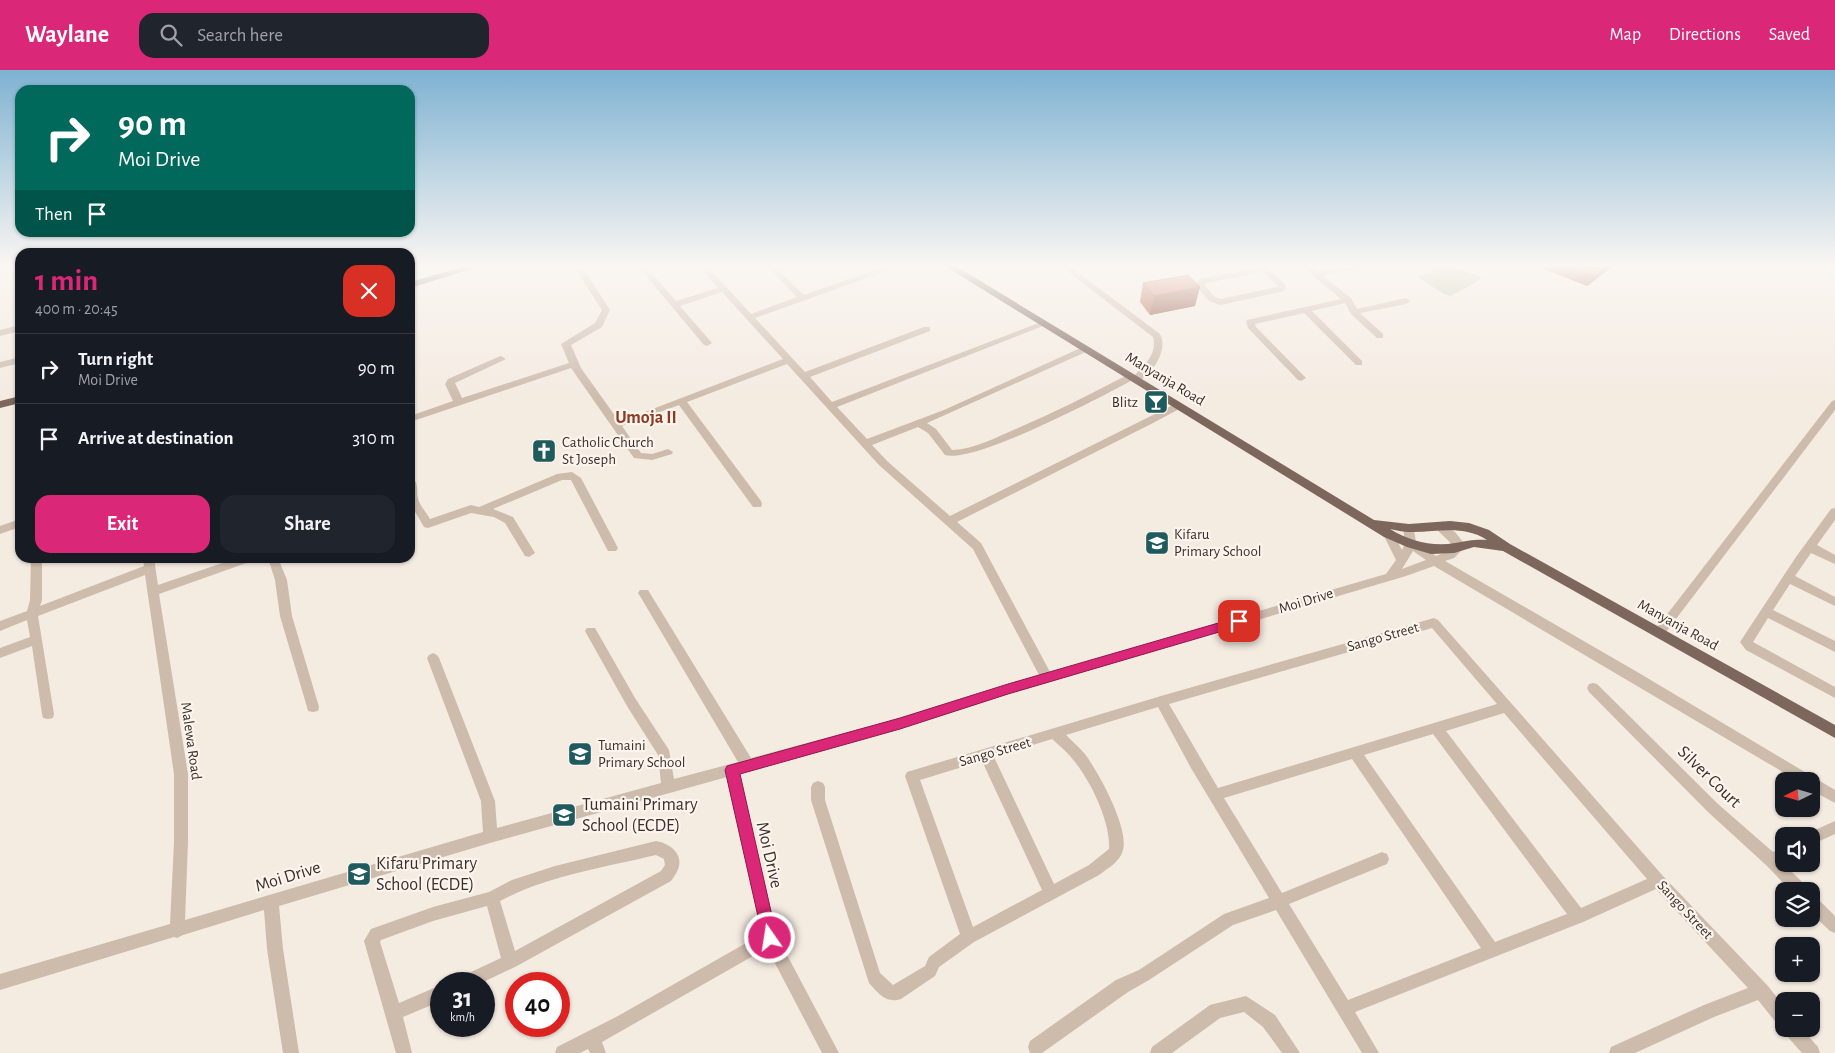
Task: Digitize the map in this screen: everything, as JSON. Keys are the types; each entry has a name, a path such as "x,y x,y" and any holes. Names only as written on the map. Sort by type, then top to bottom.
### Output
{"main road":[{"name":"Manyanja Road","path":"1023,311 1388,534 1411,544 1437,550 1480,543 1506,547"},
{"path":"0,405 15,400"},
{"name":"Manyanja Road","path":"1367,520 1409,528 1450,525 1469,527 1485,533 1506,547 1835,732"}],"street":[{"path":"606,311 599,325 566,344 574,364 638,456 652,457 668,452"},
{"path":"678,311 707,343"},
{"path":"744,311 864,444 892,472 977,546 1047,678"},
{"path":"750,317 767,311"},
{"path":"919,422 932,431 949,453 960,454 989,445 1132,379 1157,354 1160,343 1156,336 1123,311"},
{"path":"1297,311 1250,322 1252,328 1301,378"},
{"path":"1307,311 1359,363"},
{"path":"1354,312 1359,311"},
{"path":"1354,312 1380,336"},
{"path":"830,406 1039,326"},
{"path":"0,333 15,329"},
{"path":"803,376 927,329"},
{"path":"864,444 947,412 1085,349"},
{"path":"458,403 450,384 451,381 501,359"},
{"path":"615,423 625,423 788,360"},
{"path":"0,365 15,361"},
{"path":"415,417 574,364"},
{"path":"681,401 757,504"},
{"path":"1659,633 1835,403"},
{"path":"948,522 1004,492 1129,433 1178,406"},
{"path":"481,510 561,477 572,476 576,478 612,548"},
{"path":"415,504 428,524 470,510 481,510 509,520 529,553"},
{"path":"1834,518 1810,547 1747,639 1747,644 1835,693"},
{"path":"0,530 15,525"},
{"path":"1439,526 1451,535 1460,546"},
{"path":"1390,576 1402,561 1411,544 1409,528"},
{"path":"1388,534 1402,561"},
{"path":"1411,544 1434,560 1793,772"},
{"name":"Moi Drive","path":"0,982 490,836 900,723 1424,566 1434,560 1450,555 1460,546"},
{"path":"1810,547 1835,560"},
{"path":"36,563 36,600 32,614 48,714"},
{"path":"0,626 149,563"},
{"name":"Malewa Road","path":"149,563 175,746 180,761 182,787 177,930"},
{"path":"154,591 234,563"},
{"path":"275,563 281,580 286,616 313,707"},
{"path":"1789,578 1835,602"},
{"path":"644,593 748,766"},
{"path":"1767,612 1835,646"},
{"name":"Sango Street","path":"969,938 912,776 1161,701 1434,623 1439,626 1505,707 1658,881 1775,1008"},
{"path":"591,631 631,702 664,754 668,788"},
{"path":"0,653 36,640"},
{"path":"433,658 488,801 490,836"},
{"name":"Silver Court","path":"1593,688 1713,808 1775,855"},
{"path":"1161,701 1371,1053"},
{"path":"1215,794 1316,762 1355,753 1505,707"},
{"path":"1436,728 1578,916"},
{"path":"818,787 818,800 874,978 888,992 895,994 930,971 934,962 969,938 1050,892 1094,870 1112,857 1116,850 1117,838 1104,802 1082,761 1055,734"},
{"path":"1355,753 1492,950"},
{"path":"986,754 1050,892"},
{"name":"Moi Drive","path":"732,770 770,938 831,1053"},
{"path":"1820,788 1835,797"},
{"path":"1820,834 1835,827"},
{"path":"404,1053 373,938 382,931 492,898 512,887 618,857 656,848 666,850 670,855 672,866 666,876 510,962 488,972"},
{"path":"1034,1051 1122,986 1144,974 1229,919 1280,902 1382,859"},
{"path":"1344,1010 1578,916 1658,881"},
{"path":"492,898 510,962"},
{"path":"271,901 275,949 291,1053"},
{"path":"1820,911 1835,926"},
{"path":"563,1053 596,1046 770,938"},
{"path":"1617,1053 1703,1014 1761,991"},
{"path":"394,1013 430,997"},
{"path":"1158,1053 1216,1011 1246,1004 1269,1020 1292,1053"},
{"path":"1799,1037 1812,1053"}],"place":[{"name":"Blitz","path":"1156,402"},
{"name":"Catholic Church St Joseph","path":"544,451"},
{"name":"Kifaru Primary School","path":"1157,543"},
{"name":"Tumaini Primary School","path":"580,754"},
{"name":"Tumaini Primary School (ECDE)","path":"564,815"},
{"name":"Kifaru Primary School (ECDE)","path":"359,874"}],"district":[{"name":"Umoja II","path":"646,418"}],"route":[{"path":"770,938 732,770 900,723 1239,621"}]}
